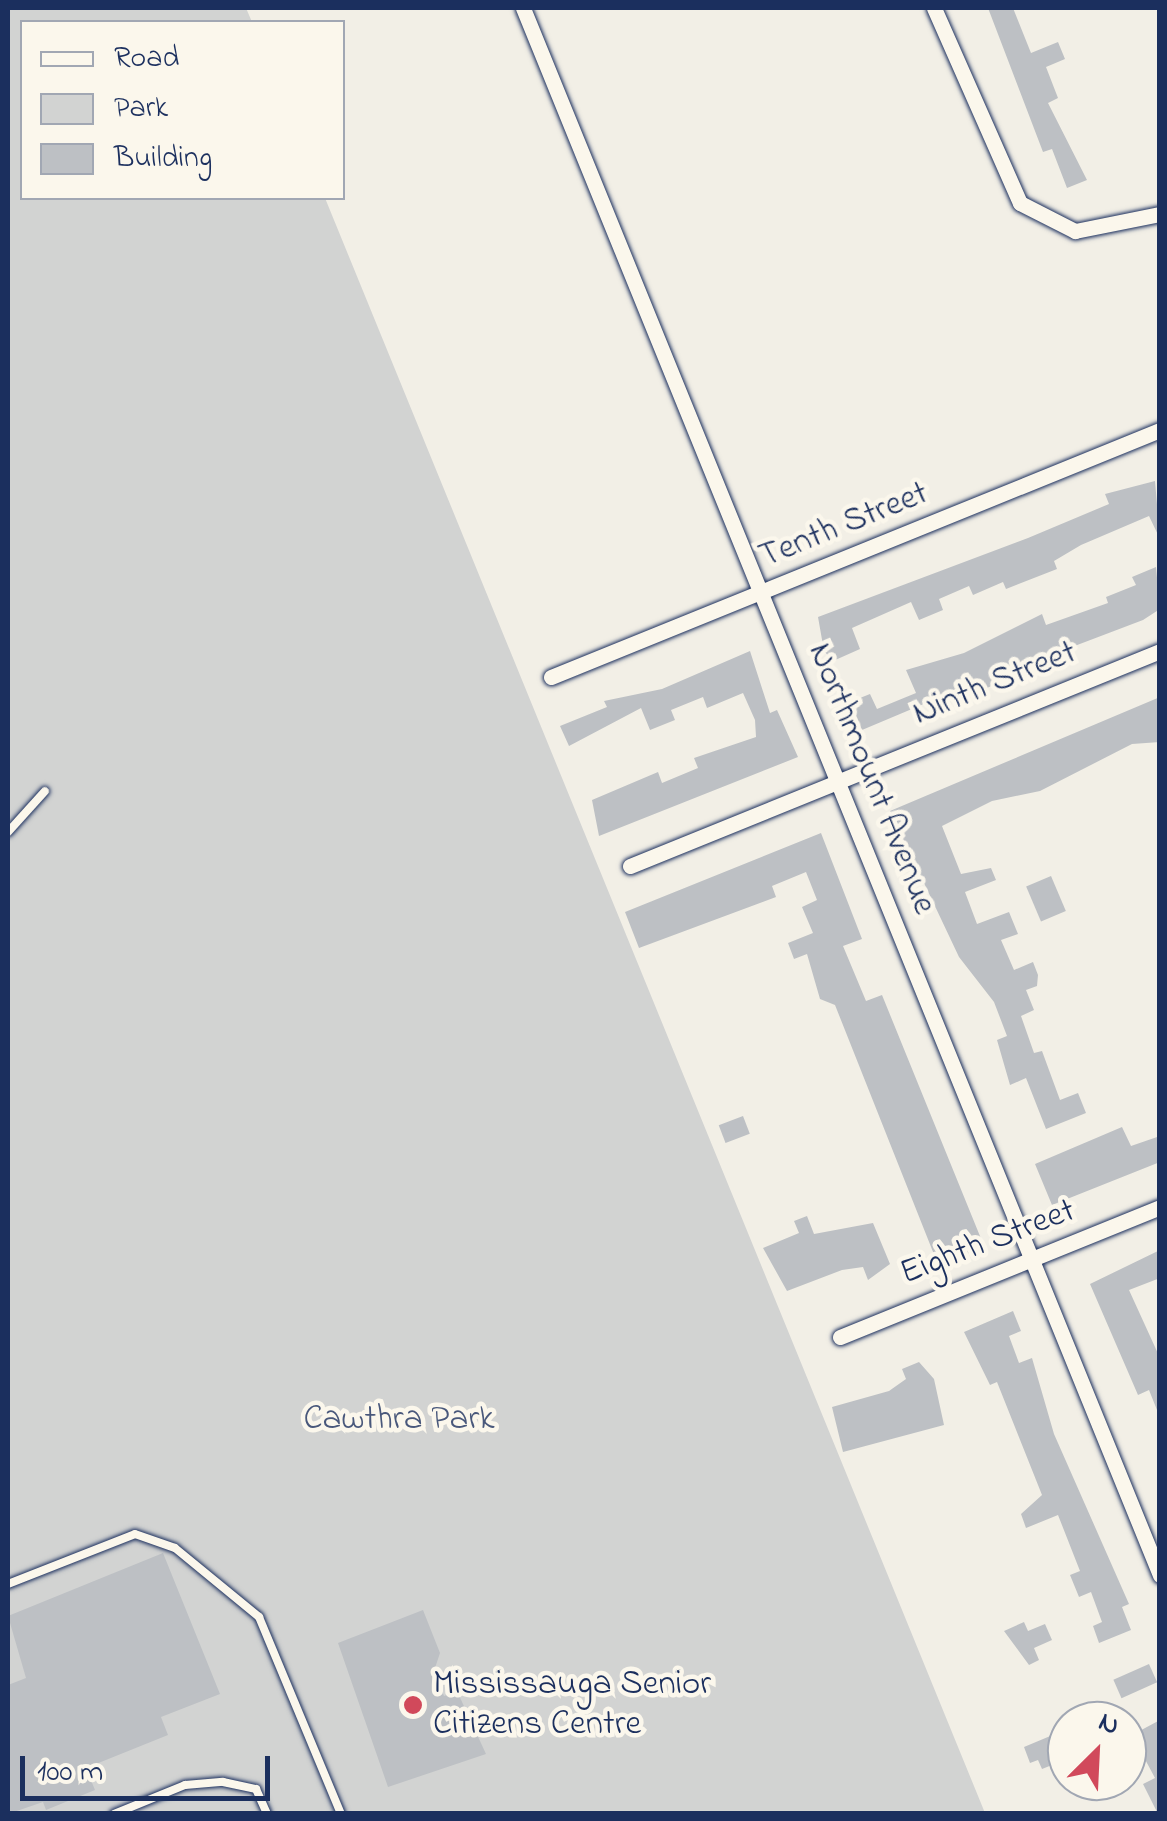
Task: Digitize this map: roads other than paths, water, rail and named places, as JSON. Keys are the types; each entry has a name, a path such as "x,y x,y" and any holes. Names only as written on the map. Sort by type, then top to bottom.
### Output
{"street":[{"name":"Northmount Avenue","path":"523,8 840,778 1160,1575"},
{"path":"934,8 1020,203 1075,231 1158,220"},
{"name":"Tenth Street","path":"551,677 1160,430"},
{"name":"Ninth Street","path":"630,866 1160,650"},
{"name":"Eighth Street","path":"840,1337 1160,1208"}],"lane":[{"path":"8,832 44,791"},
{"path":"8,1584 136,1534 175,1548 259,1617 341,1814"},
{"path":"114,1814 185,1785 256,1788 268,1814"}],"place":[{"name":"Mississauga Senior Citizens Centre","path":"413,1705"}],"park label":[{"name":"Cawthra Park","path":"399,1420"}]}
